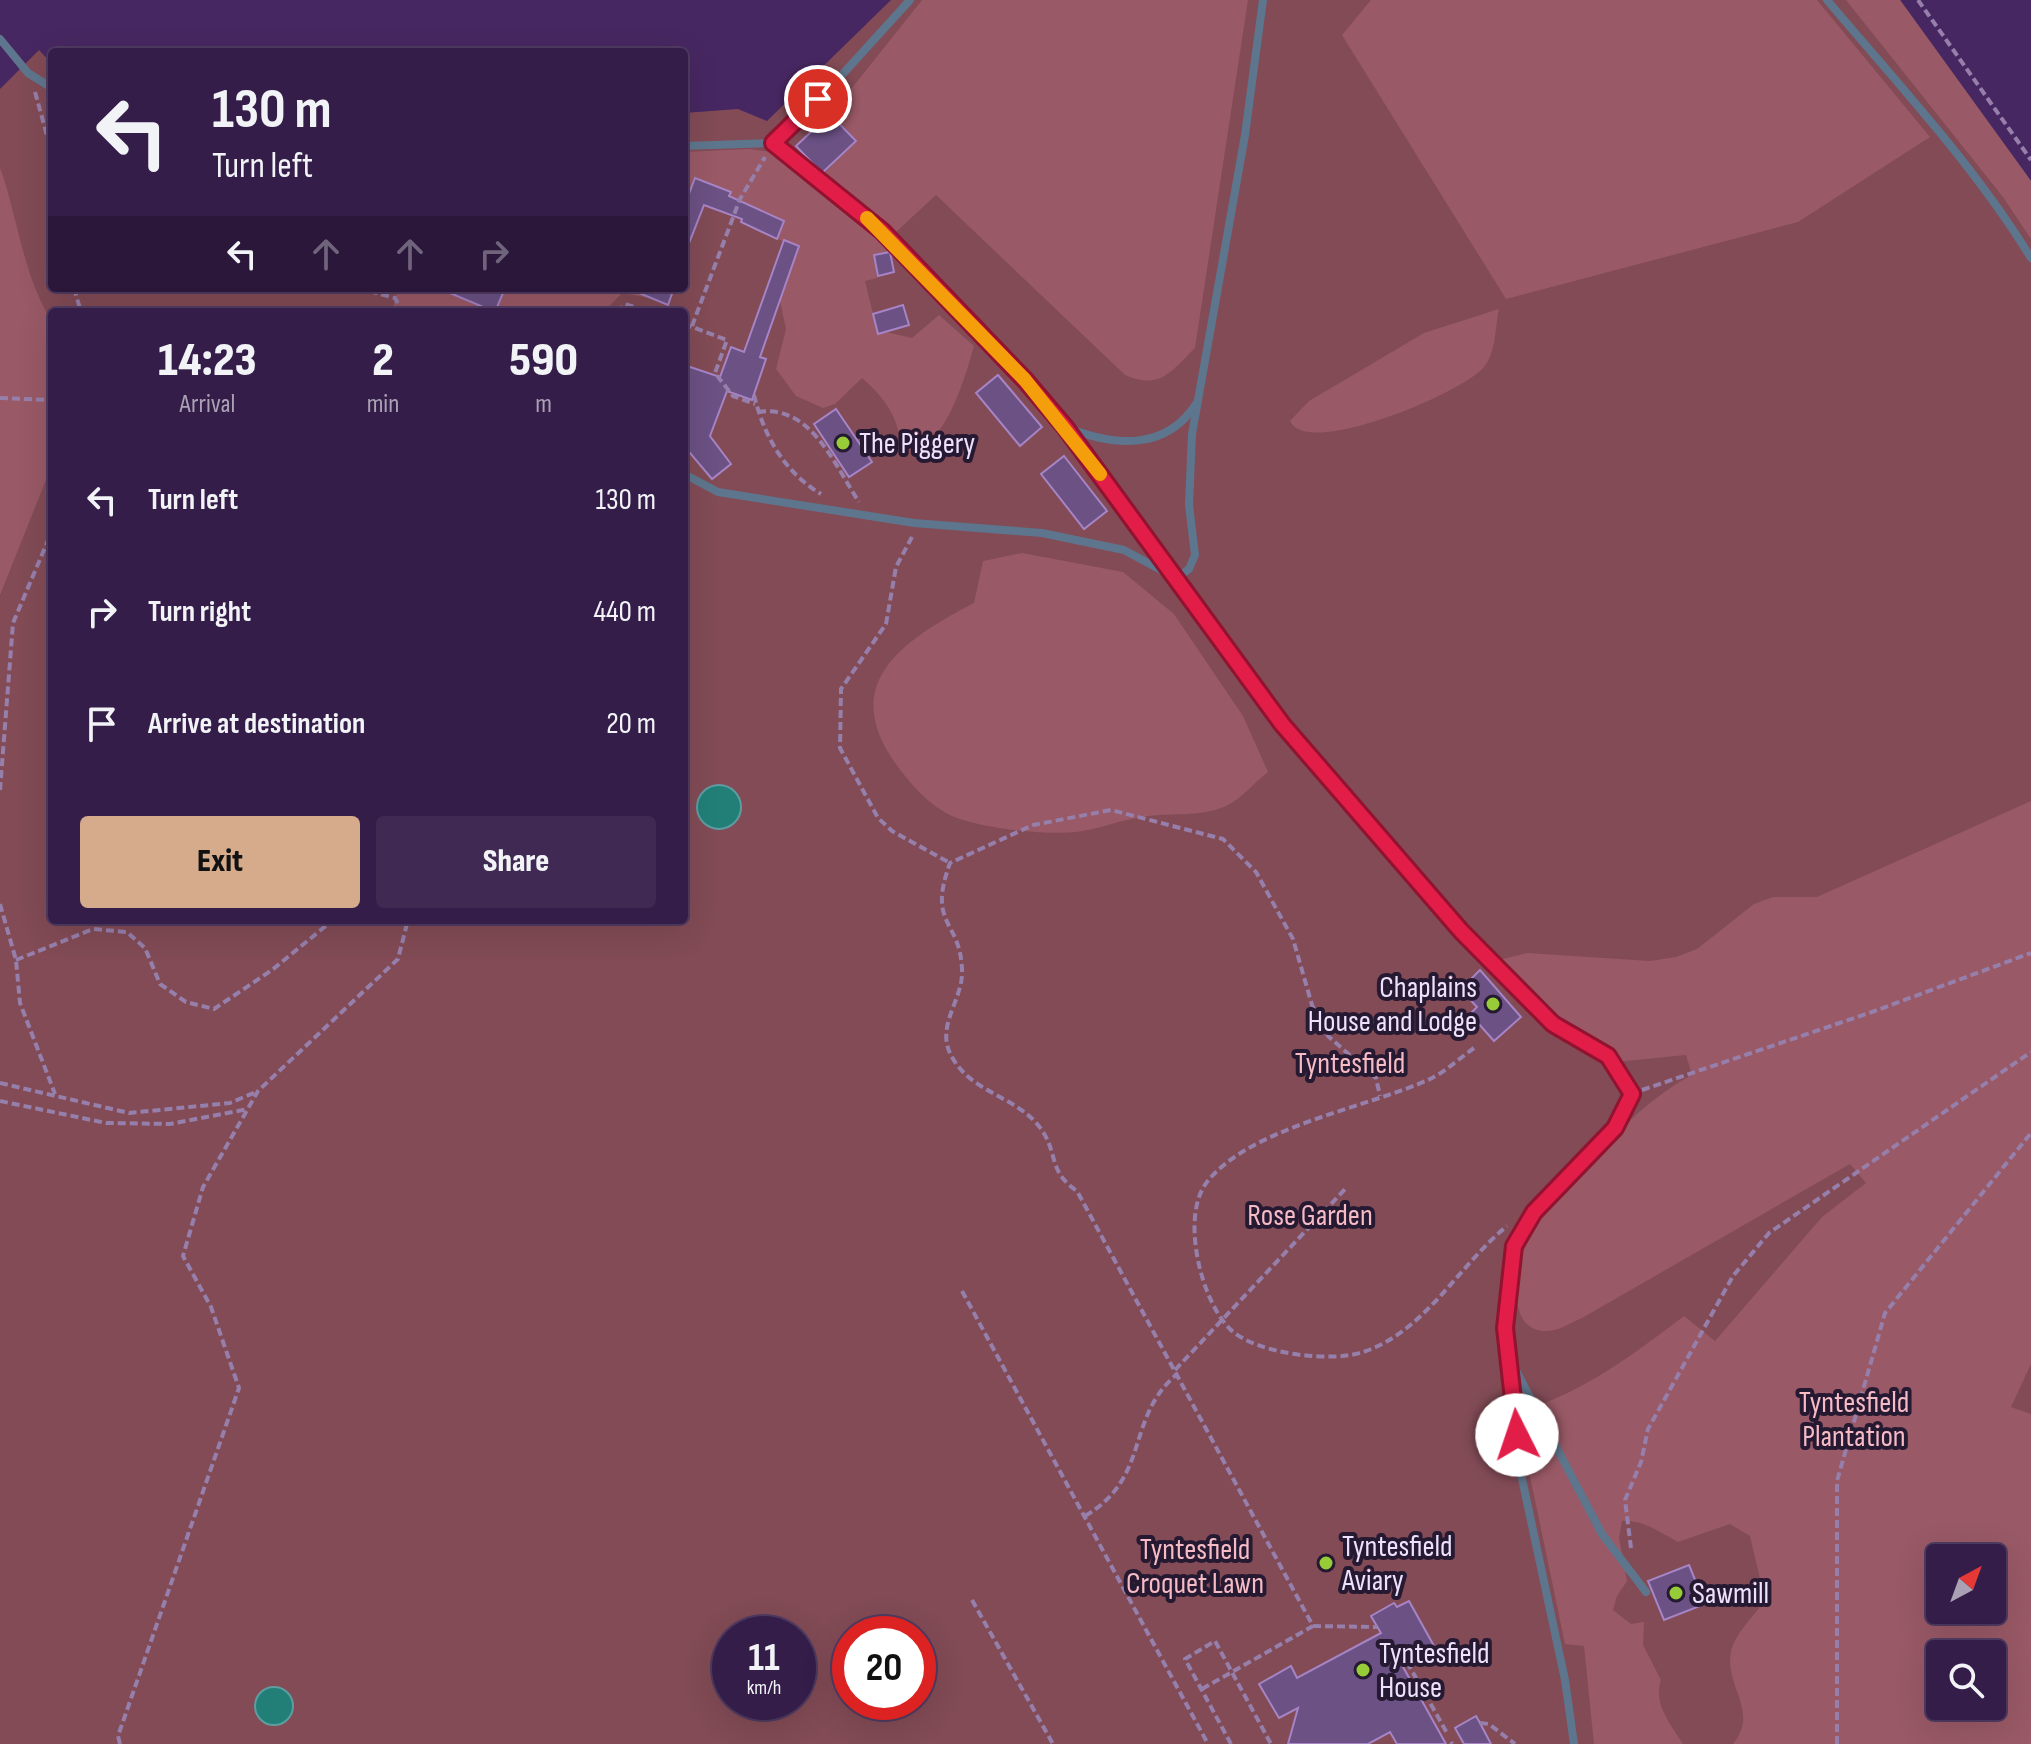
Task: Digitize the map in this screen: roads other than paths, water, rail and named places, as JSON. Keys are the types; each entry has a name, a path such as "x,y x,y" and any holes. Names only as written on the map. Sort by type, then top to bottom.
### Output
{"lane":[{"path":"773,143 840,77 910,0"},
{"path":"1177,578 1189,569 1195,555 1189,505 1192,434 1245,135 1263,0"},
{"path":"1827,0 1950,146 2006,217 2031,258"},
{"path":"0,39 28,73 48,86"},
{"path":"688,146 773,143 882,231 991,342 1065,427 1282,724 1461,931 1553,1024 1608,1056 1632,1094 1615,1128 1522,1227 1514,1246 1505,1328 1511,1361 1518,1460 1565,1680 1574,1744"},
{"path":"1065,427 1102,441 1133,442 1162,435 1177,425 1198,400"},
{"path":"688,476 718,492 914,523 1042,533 1096,544 1124,550 1177,578"},
{"path":"1511,1361 1602,1534 1646,1592"}],"place":[{"name":"The Piggery","path":"843,443"},
{"name":"Chaplains House and Lodge","path":"1493,1004"},
{"name":"Tyntesfield Aviary","path":"1326,1563"},
{"name":"Sawmill","path":"1676,1593"},
{"name":"Tyntesfield House","path":"1363,1670"}],"park label":[{"name":"Tyntesfield","path":"1350,1063"},
{"name":"Rose Garden","path":"1310,1215"},
{"name":"Tyntesfield Plantation","path":"1854,1419"},
{"name":"Tyntesfield Croquet Lawn","path":"1195,1566"}]}
